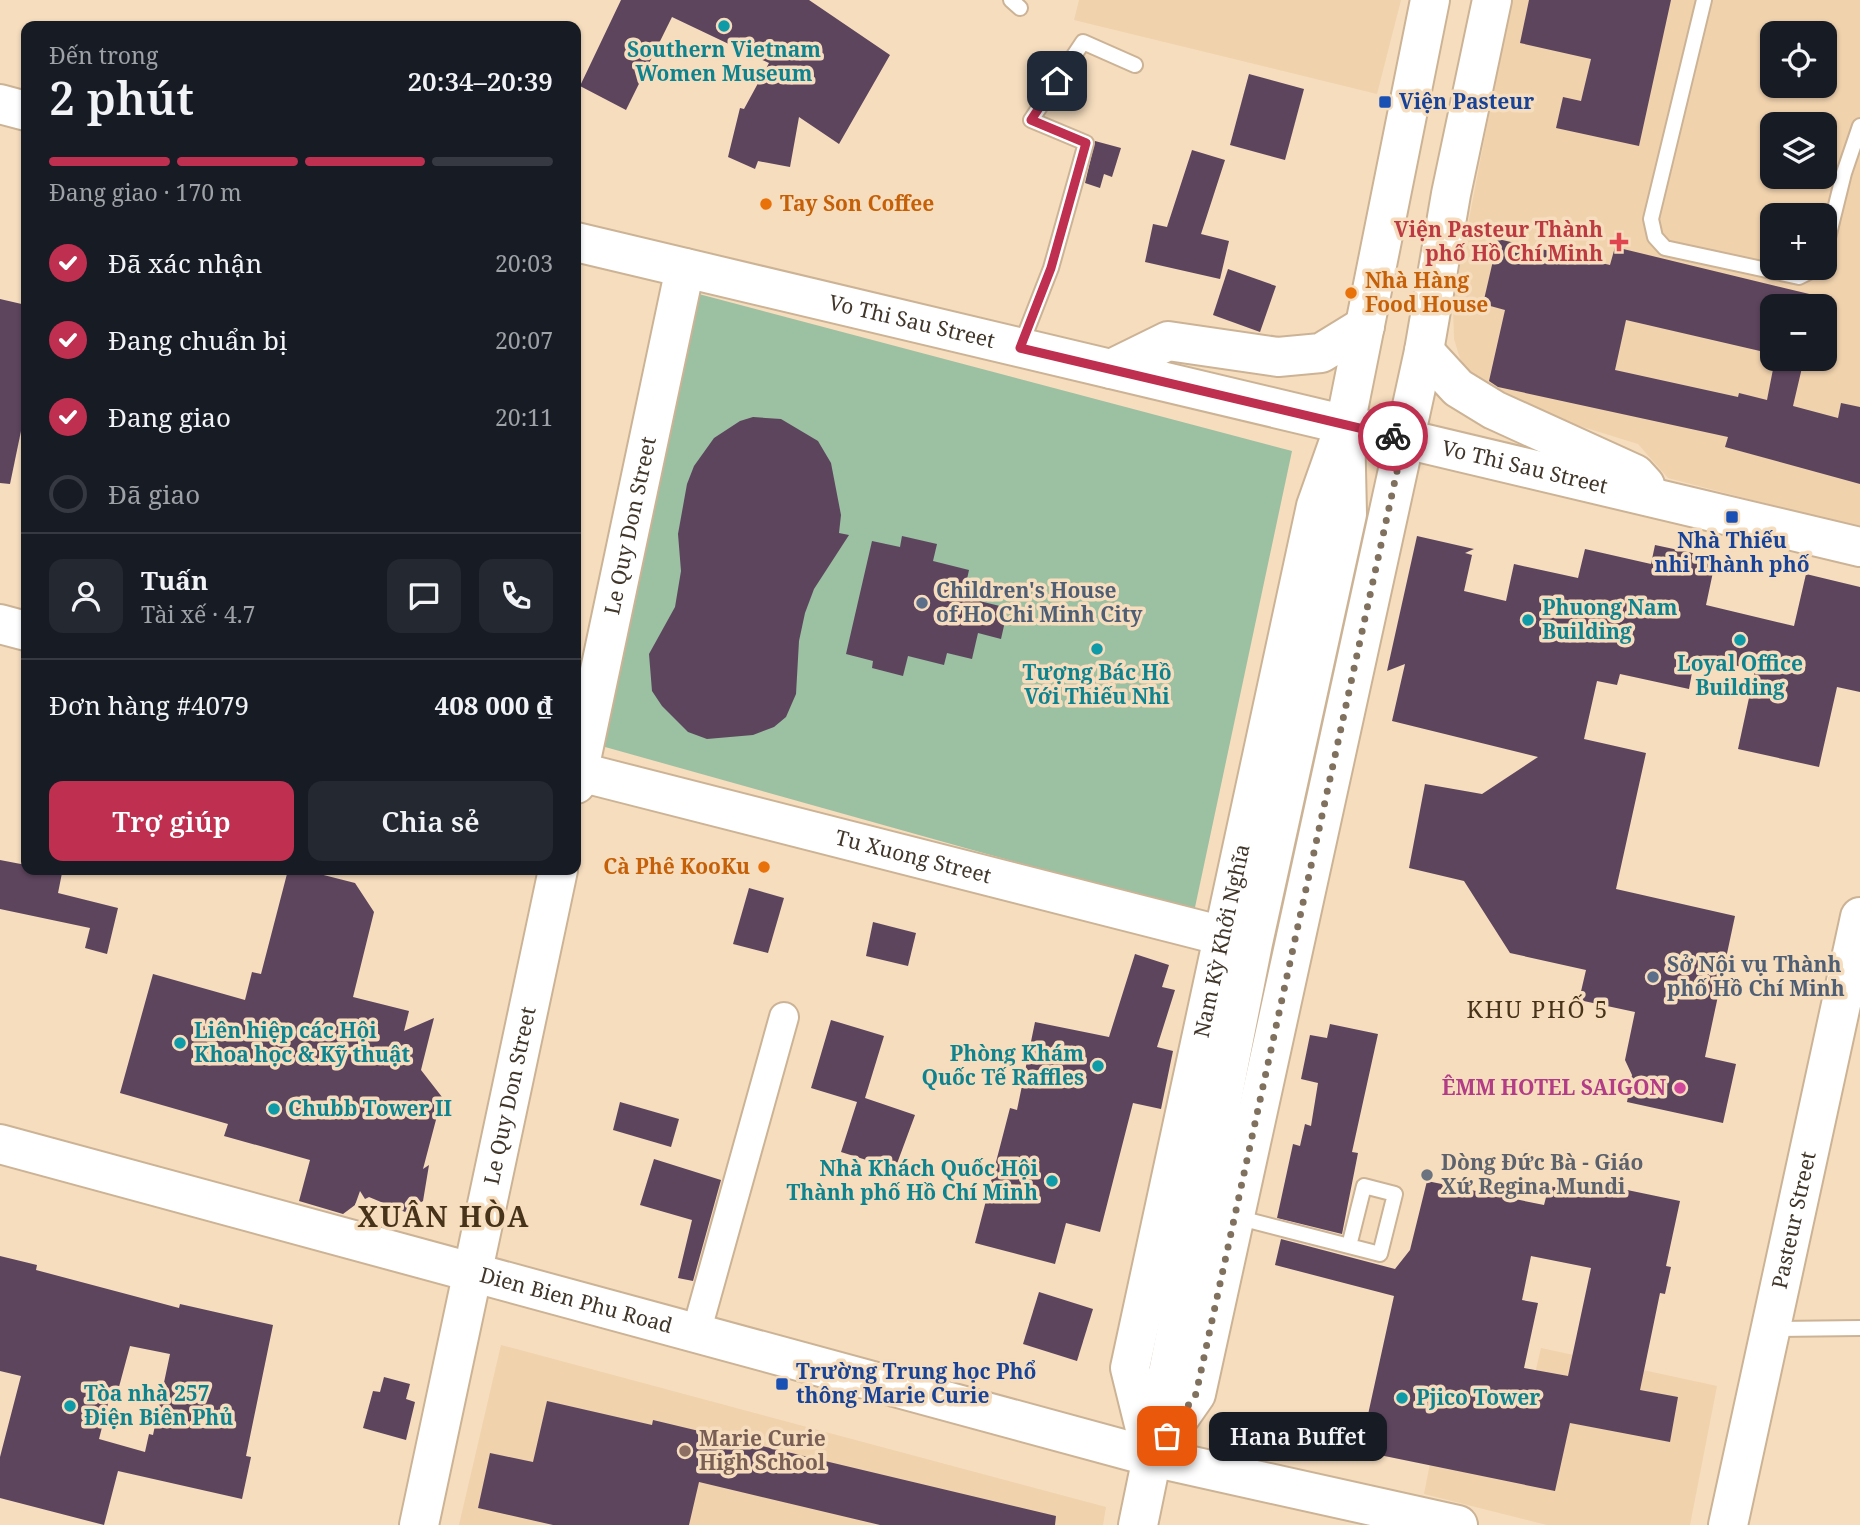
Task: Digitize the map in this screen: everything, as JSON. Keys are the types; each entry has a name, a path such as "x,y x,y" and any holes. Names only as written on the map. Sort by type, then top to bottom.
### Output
{"main road":[{"name":"Nam Kỳ Khởi Nghĩa","path":"1138,1525 1152,1457 1237,939 1347,514 1345,425 1430,0"},
{"name":"Nam Kỳ Khởi Nghĩa","path":"1152,1457 1196,1394 1424,351 1451,194 1492,0"},
{"path":"0,104 21,110"},
{"name":"Vo Thi Sau Street","path":"581,243 1860,547"},
{"name":"Le Quy Don Street","path":"581,756 685,268"},
{"path":"1111,369 1168,341 1278,357 1321,353 1365,326"},
{"path":"1424,351 1458,388 1521,425 1584,449 1635,474 1659,499"},
{"path":"0,624 21,630"},
{"name":"Tu Xuong Street","path":"581,776 1237,939"},
{"name":"Le Quy Don Street","path":"419,1525 557,875"},
{"name":"Pasteur Street","path":"1728,1525 1856,956 1860,917"},
{"name":"Dien Bien Phu Road","path":"0,1144 1152,1457 1458,1525"}],"street":[{"path":"696,1333 784,1017"}],"lane":[{"path":"1704,0 1651,219 1655,237 1665,248 1714,261 1760,269"},
{"path":"1020,348 1051,268 1086,143 1031,120 1083,42 1135,65"},
{"path":"1837,203 1860,126"},
{"path":"1234,1217 1380,1254 1395,1194 1364,1186 1349,1246"},
{"path":"1771,1329 1860,1328"}],"shaded area":[{"path":"1079,0 1401,0 1377,94 1074,20"},
{"name":"Viện Pasteur Thành phố Hồ Chí Minh","path":"1511,0 1860,0 1860,528 1668,478 1638,444 1486,397 1466,378 1454,339 1453,303"},
{"name":"Marie Curie High School","path":"501,1345 1106,1507 1103,1525 459,1525"},
{"path":"1541,1348 1717,1386 1690,1525 1547,1525 1424,1494 1443,1398 1525,1417"}],"green space":[{"path":"695,293 1292,451 1194,912 598,745"}],"building":[{"path":"621,0 809,0 890,55 839,144 799,117 790,167 758,161 755,169 728,157 740,108 744,109 769,63 672,17 626,110 581,87"},
{"path":"1529,0 1671,0 1639,146 1556,128 1563,97 1581,101 1591,59 1520,43"},
{"path":"1249,74 1304,89 1285,160 1230,145"},
{"path":"1095,141 1121,148 1112,177 1104,174 1100,188 1085,183"},
{"path":"1192,150 1225,160 1201,234 1229,241 1220,279 1145,262 1153,224 1167,227"},
{"path":"1498,239 1610,265 1615,247 1809,294 1760,294 1760,351 1626,320 1615,370 1738,397 1739,393 1767,400 1773,371 1801,371 1793,406 1838,418 1841,403 1860,407 1860,484 1725,447 1728,437 1498,387 1489,381 1505,310 1483,304"},
{"path":"1228,269 1276,286 1260,332 1213,315"},
{"path":"0,299 21,304 21,431 10,484 0,483"},
{"path":"753,417 781,419 818,441 831,463 841,515 839,533 849,535 814,589 805,613 799,641 796,694 786,717 774,727 753,735 707,739 688,732 662,706 652,691 649,654 675,607 681,571 678,534 687,484 694,466 714,438 740,421"},
{"name":"Children's House of Ho Chi Minh City","path":"902,536 937,544 933,561 969,570 963,597 1008,608 1001,639 978,633 972,659 947,653 944,665 908,656 903,676 872,668 873,661 846,654 872,541 900,547"},
{"path":"1417,536 1474,549 1465,553 1472,555 1464,591 1506,601 1514,564 1578,578 1585,549 1651,564 1655,545 1716,558 1706,605 1794,626 1806,574 1860,587 1860,692 1837,687 1819,767 1738,749 1755,670 1695,656 1689,689 1620,674 1617,685 1597,681 1584,739 1646,753 1616,889 1735,916 1705,1057 1736,1064 1723,1123 1627,1102 1632,1075 1625,1060 1635,1012 1579,1000 1586,970 1510,953 1464,881 1409,868 1425,784 1482,794 1538,757 1392,721 1405,664 1387,671"},
{"path":"0,860 21,864 21,875 62,875 58,893 118,908 107,954 85,948 90,928 0,909"},
{"path":"287,875 324,875 355,883 374,912 353,997 409,1011 404,1031 434,1018 421,1070 442,1097 423,1169 429,1165 423,1201 405,1212 369,1197 365,1199 360,1191 355,1205 343,1214 299,1201 310,1160 224,1136 228,1124 120,1093 153,974 245,1000 252,972 261,974"},
{"path":"749,888 784,898 768,953 733,944"},
{"path":"873,922 916,933 908,966 866,956"},
{"path":"1135,954 1169,965 1162,987 1175,990 1157,1047 1173,1051 1161,1109 1133,1103 1100,1232 1066,1223 1055,1264 975,1243 1010,1108 1017,1110 1035,1022 1109,1037"},
{"path":"831,1020 884,1036 865,1098 915,1115 895,1169 841,1152 857,1102 811,1088"},
{"path":"1330,1024 1378,1034 1352,1152 1358,1153 1342,1234 1277,1218 1293,1144 1300,1146 1305,1124 1311,1126 1318,1083 1301,1079 1310,1035 1327,1038"},
{"path":"620,1102 679,1119 671,1147 613,1130"},
{"path":"654,1159 721,1180 693,1281 678,1278 692,1220 640,1205"},
{"path":"1427,1181 1544,1205 1549,1186 1606,1197 1608,1186 1680,1201 1666,1266 1671,1267 1665,1294 1660,1293 1640,1390 1678,1397 1670,1442 1570,1423 1555,1491 1360,1451 1394,1296 1275,1265 1281,1239 1395,1269 1410,1250","holes":["1531,1256 1591,1268 1568,1376 1524,1368 1538,1303 1522,1300"]},
{"path":"0,1256 37,1265 36,1270 179,1308 180,1304 273,1325 246,1456 251,1457 242,1499 118,1471 104,1525 0,1498 0,1457 21,1376 0,1371","holes":["130,1346 170,1354 153,1435 149,1434 145,1452 99,1439 110,1396 116,1398"]},
{"path":"1039,1292 1093,1309 1077,1361 1023,1344"},
{"path":"384,1377 410,1384 406,1399 415,1402 406,1440 363,1428 373,1391 380,1392"},
{"path":"547,1401 652,1425 653,1420 1056,1516 1055,1525 880,1525 699,1482 689,1525 553,1525 478,1508 490,1453 533,1462"}],"way so far":[{"path":"1167,1436 1196,1394 1404,439 1393,436"}],"place":[{"name":"Southern Vietnam Women Museum","path":"724,26"},
{"name":"Viện Pasteur","path":"1385,102"},
{"name":"Tay Son Coffee","path":"766,204"},
{"name":"Viện Pasteur Thành phố Hồ Chí Minh","path":"1619,242"},
{"name":"Nhà Hàng Food House","path":"1351,293"},
{"name":"Nhà Thiếu nhi Thành phố","path":"1732,517"},
{"name":"Children's House of Ho Chi Minh City","path":"922,603"},
{"name":"Phuong Nam Building","path":"1528,620"},
{"name":"Loyal Office Building","path":"1740,640"},
{"name":"Tượng Bác Hồ Với Thiếu Nhi","path":"1097,649"},
{"name":"Cà Phê KooKu","path":"764,867"},
{"name":"Sở Nội vụ Thành phố Hồ Chí Minh","path":"1653,977"},
{"name":"Liên hiệp các Hội Khoa học & Kỹ thuật","path":"180,1043"},
{"name":"Phòng Khám Quốc Tế Raffles","path":"1098,1066"},
{"name":"ÊMM HOTEL SAIGON","path":"1680,1088"},
{"name":"Chubb Tower II","path":"274,1109"},
{"name":"Dòng Đức Bà - Giáo Xứ Regina Mundi","path":"1427,1175"},
{"name":"Nhà Khách Quốc Hội Thành phố Hồ Chí Minh","path":"1052,1181"},
{"name":"Trường Trung học Phổ thông Marie Curie","path":"782,1384"},
{"name":"Pjico Tower","path":"1402,1398"},
{"name":"Tòa nhà 257 Điện Biên Phủ","path":"70,1406"},
{"name":"Hana Buffet","path":"1167,1436"},
{"name":"Marie Curie High School","path":"685,1451"}],"district":[{"name":"KHU PHỐ 5","path":"1538,1010"},
{"name":"XUÂN HÒA","path":"444,1217"}],"route":[{"path":"1057,81 1031,120 1086,143 1051,268 1020,348 1393,436"}]}
